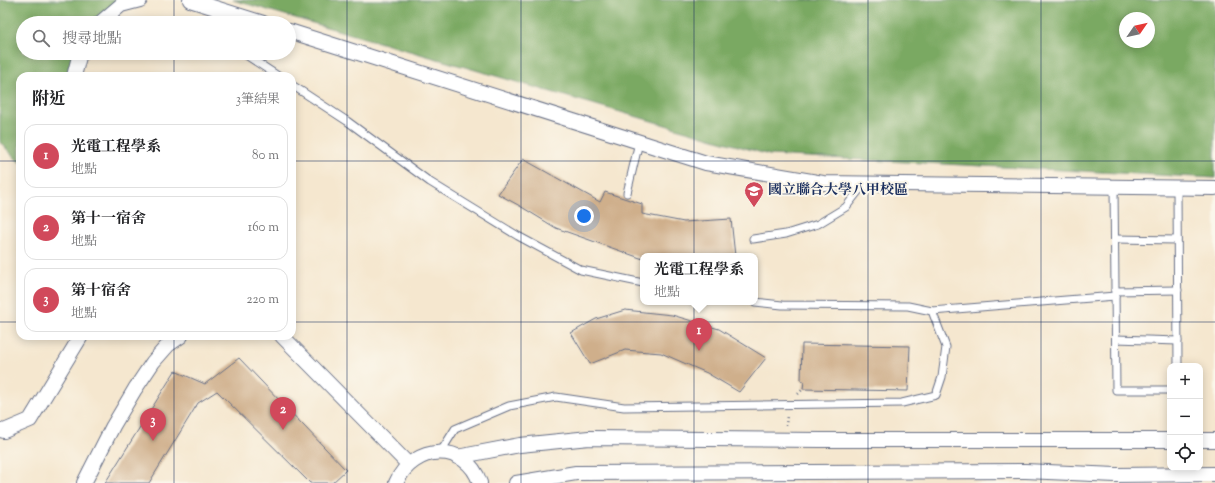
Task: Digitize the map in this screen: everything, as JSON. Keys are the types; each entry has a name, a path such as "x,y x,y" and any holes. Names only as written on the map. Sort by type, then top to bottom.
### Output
{"street":[{"path":"108,16 122,4 140,0"},
{"path":"190,0 241,16"},
{"path":"296,33 706,163 823,183 1215,188"},
{"path":"75,72 78,60"},
{"path":"0,430 4,431 30,420 79,340"},
{"path":"84,483 113,426 138,384 153,362 168,345 175,340"},
{"path":"286,340 408,464"},
{"path":"457,457 520,445 589,438 814,440 1167,440"},
{"path":"1203,440 1215,440"},
{"path":"396,483 400,474 408,464 428,454 440,453 457,457 469,465 478,476 480,483"},
{"path":"516,483 576,473 1026,471 1116,479 1215,474"}],"lane":[{"path":"213,7 216,16"},
{"path":"254,60 272,72"},
{"path":"296,88 347,122 430,182 518,236 581,270 640,282"},
{"path":"627,193 639,142"},
{"path":"753,239 786,234 818,224 846,207 864,184"},
{"path":"1114,187 1116,390 1167,390"},
{"path":"1177,188 1178,363"},
{"path":"1115,239 1178,240"},
{"path":"758,302 782,305 908,306 932,311 1115,293 1178,290"},
{"path":"440,453 455,429 509,406 556,397 632,407 902,404 936,395 942,377 946,347 932,311"},
{"path":"1116,339 1178,341"}],"green space":[{"path":"0,0 135,0 111,16 16,16 16,60 76,60 72,72 16,72 16,159 0,142"},
{"path":"233,0 1215,0 1215,178 769,155 296,18 296,16 288,16"}],"building":[{"path":"523,159 600,202 605,192 642,204 642,214 684,222 731,219 735,253 640,253 640,258 556,228 498,194"},
{"path":"625,310 672,315 719,329 766,358 739,392 707,373 661,353 625,350 590,364 571,333 596,319"},
{"path":"802,344 910,346 908,391 803,389 804,381 801,381"},
{"path":"239,358 346,470 332,483 310,483 217,391 198,403 149,483 105,483 175,371 205,384"}],"place":[{"name":"國立聯合大學八甲校區","path":"754,208"},
{"name":"光電工程學系","path":"699,351"},
{"name":"第十一宿舍","path":"283,430"},
{"name":"第十宿舍","path":"153,441"}]}
